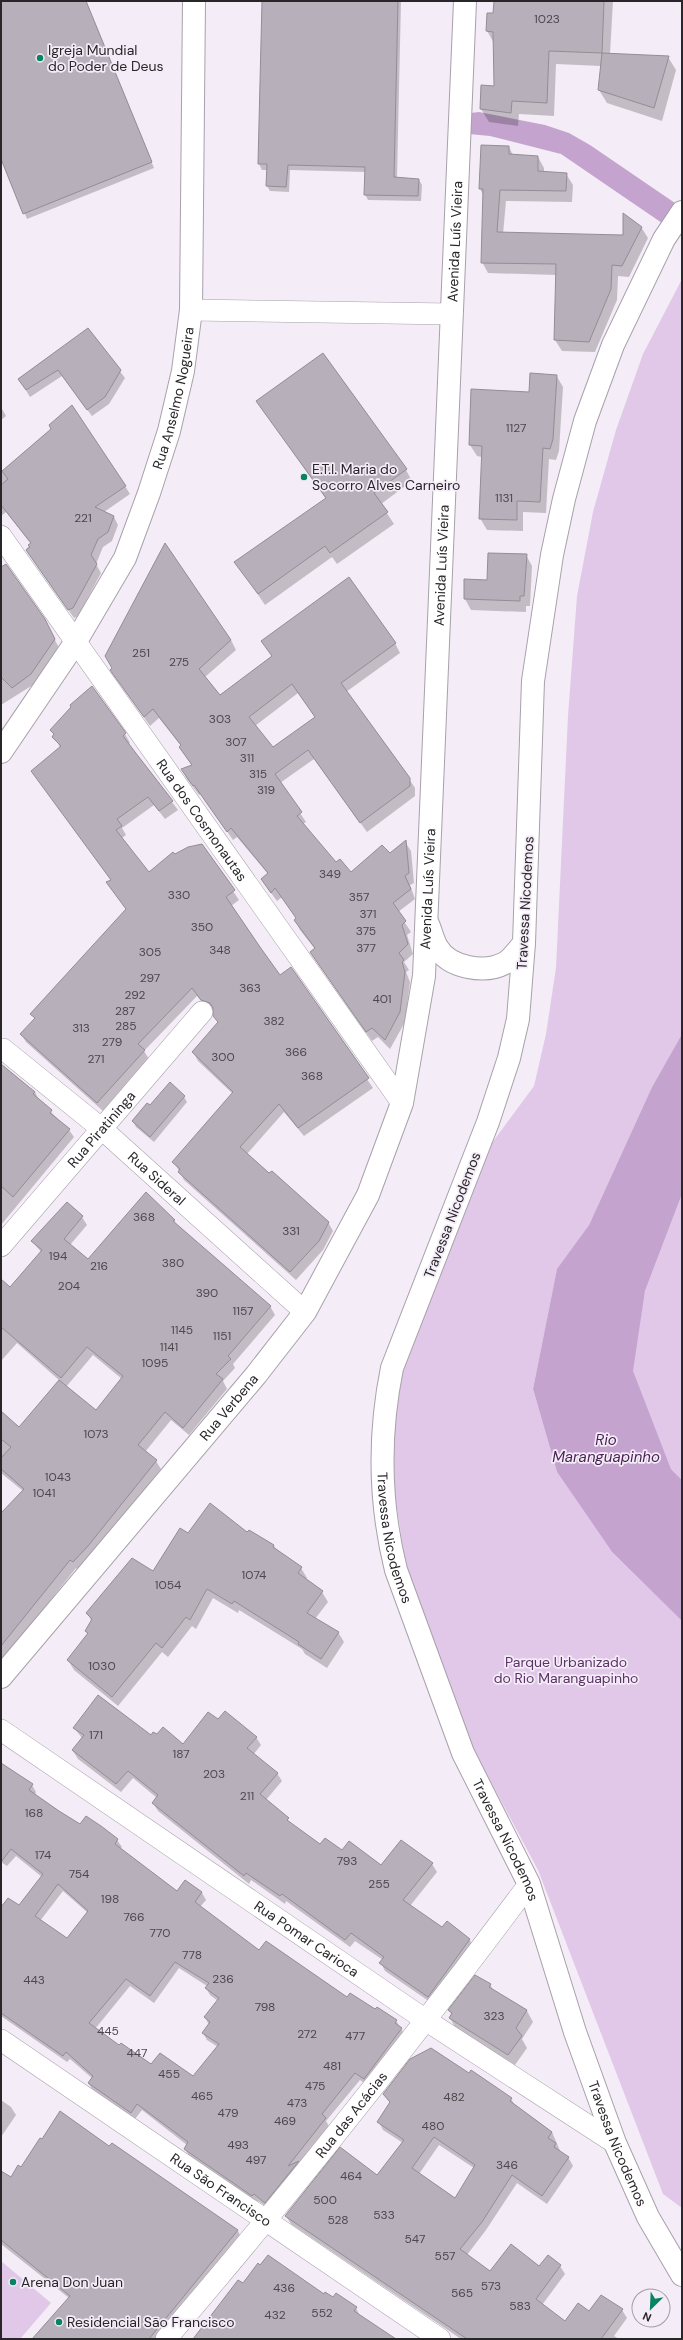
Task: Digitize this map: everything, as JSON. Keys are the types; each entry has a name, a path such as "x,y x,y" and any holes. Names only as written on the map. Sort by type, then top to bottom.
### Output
{"main road":[{"name":"Rua Anselmo Nogueira","path":"1,752 76,643 125,558 149,493 169,431 183,371 191,310 194,1"},
{"name":"Avenida Luís Vieira","path":"402,1103 424,976 465,1"},
{"name":"Travessa Nicodemos","path":"682,212 664,239 613,345 586,421 564,499 552,555 533,680 532,768 524,943 518,1019 509,1058 485,1130 392,1368 384,1405 382,1495 388,1540 396,1570 463,1753 529,1884 575,2032 615,2143 648,2217 682,2275"},
{"path":"426,919 438,948 452,960 470,968 490,969 506,963 524,943"},
{"name":"Rua Verbena","path":"1,1678 256,1375 305,1312 368,1195 402,1103"}],"street":[{"path":"191,310 452,314"},
{"name":"Rua dos Cosmonautas","path":"1,536 402,1103"},
{"name":"Rua Piratininga","path":"1,1246 202,1012"},
{"name":"Rua Sideral","path":"3,1049 102,1129 305,1312"},
{"name":"Rua Pomar Carioca","path":"1,1730 427,2021 615,2143"},
{"name":"Rua das Acácias","path":"166,2339 267,2222 427,2021 529,1884"},
{"name":"Rua São Francisco","path":"1,2040 440,2339"}],"green space":[{"name":"Parque Urbanizado do Rio Maranguapinho","path":"682,279 682,1034 652,1087 589,1225 557,1270 533,1389 557,1472 612,1552 682,1621 682,2208 663,2194 538,1870 468,1739 406,1568 395,1494 393,1434 402,1370 486,1151 534,1086 546,1034 556,968 568,716 577,596 593,512 616,430 643,354"},
{"path":"682,1194 682,1480 671,1469 632,1371 645,1291"},
{"name":"Arena Don Juan","path":"1,2261 51,2303 20,2339 1,2339"}],"water":[{"path":"479,112 545,125 569,133 590,145 675,203 662,223 561,154 490,136 469,134 471,113"},
{"name":"Rio Maranguapinho","path":"682,1034 682,1194 645,1291 633,1371 671,1469 682,1480 682,1621 612,1552 557,1472 533,1389 557,1269 589,1225 652,1087"}],"building":[{"path":"1,1 86,1 152,162 23,214 1,159"},
{"path":"262,1 398,1 394,177 419,179 418,196 364,195 365,167 288,165 286,187 266,186 267,164 258,164"},
{"path":"494,1 604,1 602,53 549,51 547,103 512,101 511,113 480,109 481,85 494,86 493,32 486,31 487,13 493,13"},
{"path":"602,53 669,56 654,108 598,90"},
{"path":"481,145 509,146 509,154 538,156 538,171 567,173 566,191 500,190 497,232 623,235 623,213 642,227 622,266 612,265 611,289 589,342 554,340 556,264 481,263 483,189 479,189"},
{"path":"88,328 121,370 105,397 87,410 58,370 26,390 18,379"},
{"path":"323,353 407,469 374,493 388,512 330,553 325,546 258,594 234,562 326,498 256,401"},
{"path":"530,373 557,375 553,439 550,449 543,448 540,502 517,501 517,520 479,519 482,446 469,445 471,389 529,392"},
{"path":"72,405 126,486 95,507 114,516 108,532 98,539 91,555 97,564 73,608 68,610 26,550 30,547 28,545 31,543 1,505 1,485 8,479 2,471 51,429 49,425"},
{"path":"165,543 231,640 199,669 220,695 272,656 261,641 349,577 396,643 341,683 410,778 410,786 360,823 308,750 275,774 302,812 297,816 336,862 340,859 351,872 382,845 390,853 406,840 409,873 405,876 411,889 393,903 406,921 402,925 408,944 399,953 404,960 402,962 405,972 400,1012 385,1040 372,1028 366,1032 310,952 315,948 294,920 296,918 275,888 271,893 261,879 268,873 231,828 227,832 181,769 192,765 179,747 181,745 153,709 144,717 110,670 112,668 105,656","holes":["292,684 315,717 273,747 249,717"]},
{"path":"488,553 527,554 524,596 520,596 520,601 464,599 464,579 487,580"},
{"path":"6,564 45,619 55,639 31,674 12,688 1,677 1,567"},
{"path":"92,686 126,733 123,736 173,801 159,811 148,797 117,819 122,826 116,830 149,872 173,852 175,854 188,847 202,844 235,890 226,897 260,947 280,975 291,967 369,1078 298,1128 279,1104 240,1147 269,1173 272,1171 329,1222 319,1241 290,1272 178,1172 180,1169 172,1162 233,1092 192,1052 218,1022 213,1016 213,1008 210,1003 201,1000 192,988 138,1044 145,1050 97,1103 20,1034 35,1018 30,1014 126,909 106,882 111,880 31,771 61,746 52,737 54,734 50,730 71,707 70,705"},
{"path":"1,1064 35,1092 33,1094 52,1110 50,1113 70,1129 13,1197 1,1186"},
{"path":"170,1082 185,1096 150,1137 132,1121 147,1103 150,1105"},
{"path":"146,1192 175,1220 173,1221 271,1306 228,1356 231,1359 216,1374 223,1379 183,1428 165,1412 138,1445 157,1460 88,1546 73,1562 70,1560 1,1646 1,1513 24,1489 1,1469 1,1458 11,1447 1,1439 1,1411 19,1427 59,1380 96,1410 123,1376 87,1347 61,1378 1,1327 1,1279 10,1287 42,1250 31,1241 67,1202 83,1216 64,1239 88,1259"},
{"path":"210,1503 247,1532 249,1530 274,1545 273,1547 302,1567 298,1573 323,1591 307,1613 339,1632 321,1659 298,1644 299,1642 234,1601 232,1604 207,1589 190,1620 186,1617 162,1648 156,1643 112,1697 67,1660 88,1633 85,1631 92,1619 86,1613 132,1558 153,1571 180,1528 188,1533"},
{"path":"98,1695 151,1735 153,1732 157,1734 163,1727 183,1744 208,1712 218,1719 225,1711 257,1737 247,1748 278,1773 260,1794 289,1818 287,1820 320,1844 325,1838 342,1850 349,1841 381,1865 401,1840 433,1863 403,1900 442,1927 447,1921 470,1939 428,1997 379,1963 384,1957 351,1933 345,1940 282,1894 280,1896 246,1873 244,1876 152,1803 158,1795 128,1771 116,1784 72,1750 84,1735 73,1728"},
{"path":"1,1763 33,1784 29,1790 59,1811 80,1824 86,1816 101,1826 118,1839 115,1844 177,1891 185,1880 202,1892 195,1902 259,1950 266,1941 347,1997 350,1993 375,2009 377,2007 397,2020 395,2023 402,2028 364,2079 355,2073 322,2114 326,2118 288,2166 299,2161 265,2203 254,2194 252,2196 184,2149 188,2142 137,2104 131,2113 88,2083 93,2076 66,2052 63,2056 1,2013 1,1907 8,1898 19,1905 43,1874 11,1849 1,1862","holes":["58,1884 88,1911 67,1938 35,1916","175,1962 209,1983 205,1988 219,1998 204,2017 210,2022 202,2033 219,2044 193,2076 160,2053 151,2064 121,2043 119,2045 89,2023 126,1979 150,1996"]},
{"path":"475,1975 491,1984 489,1987 527,2010 516,2028 522,2036 508,2055 449,2018 452,2013 448,2010"},
{"path":"431,2048 469,2073 471,2070 512,2098 510,2101 552,2132 548,2138 556,2143 554,2147 569,2157 542,2196 512,2175 482,2222 460,2249 490,2271 511,2244 539,2266 548,2255 561,2265 536,2299 565,2321 578,2303 589,2311 601,2295 623,2309 601,2339 467,2339 285,2216 340,2147 377,2175 404,2140 377,2122 390,2102 383,2094 410,2059","holes":["434,2137 475,2165 455,2198 412,2168"]},
{"path":"60,2111 109,2146 112,2143 238,2230 149,2339 32,2339 70,2296 1,2240 1,2171 11,2177 18,2165 21,2167 40,2138 42,2139"},
{"path":"268,2255 324,2294 325,2292 333,2297 336,2293 357,2307 354,2311 396,2339 193,2339 238,2280 243,2283 258,2263 260,2265"}],"place":[{"name":"Igreja Mundial do Poder de Deus","path":"40,58"},
{"name":"E.T.I. Maria do Socorro Alves Carneiro","path":"304,477"},
{"name":"Arena Don Juan","path":"13,2282"},
{"name":"Residencial São Francisco","path":"59,2322"}]}
